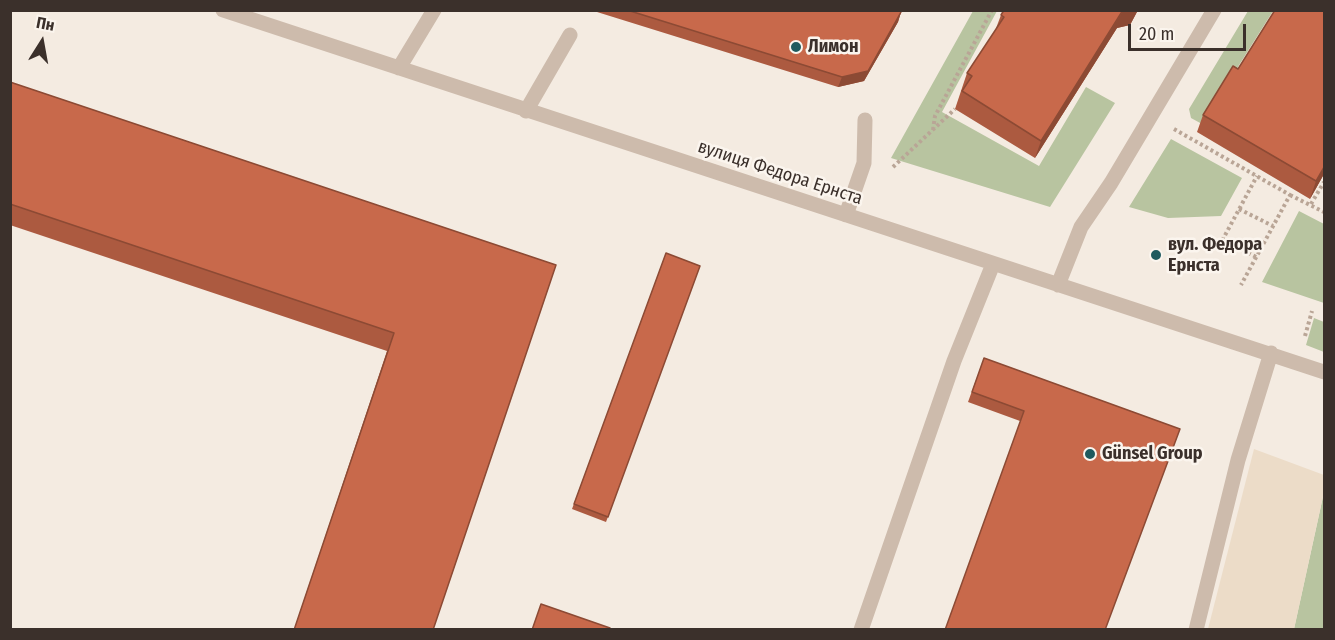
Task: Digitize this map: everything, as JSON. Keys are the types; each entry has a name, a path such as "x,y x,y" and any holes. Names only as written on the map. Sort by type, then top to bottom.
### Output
{"street":[{"name":"вулиця Федора Ернста","path":"223,10 1324,372"},
{"path":"399,68 434,10"},
{"path":"1058,285 1081,227 1111,183 1214,10"},
{"path":"526,111 570,35"},
{"path":"846,215 864,163 865,120"},
{"path":"861,630 954,361 993,264"},
{"path":"1196,630 1238,460 1271,353"}],"path":[{"path":"933,130 935,116 992,10"},
{"path":"888,171 955,109"},
{"path":"1166,125 1324,212"},
{"path":"1256,256 1223,238 1257,176"},
{"path":"1311,204 1324,183"},
{"path":"1241,285 1290,195"},
{"path":"1239,209 1273,226"}],"green space":[{"path":"973,11 997,11 942,112 1039,166 1086,87 1115,103 1050,207 891,158"},
{"path":"1248,11 1273,11 1202,124 1191,118 1189,109"},
{"path":"1171,139 1242,178 1221,216 1168,218 1129,207"},
{"path":"1299,211 1324,224 1324,303 1262,282"},
{"path":"1314,318 1324,322 1324,352 1306,345"},
{"path":"1324,492 1324,629 1294,629"}],"shaded area":[{"path":"1254,449 1324,475 1324,492 1294,629 1208,629"}],"building":[{"name":"Лимон","path":"627,10 898,10 901,12 868,71 842,77"},
{"path":"1004,10 1123,10 1041,141 962,91 972,76 967,73 1004,17 1001,15"},
{"path":"1275,10 1324,10 1324,167 1316,181 1203,115 1233,66 1238,69"},
{"path":"10,82 556,265 433,630 294,630 394,333 10,204"},
{"path":"666,253 700,266 608,517 574,504"},
{"path":"984,358 1180,429 1105,630 945,630 1024,411 972,392"},
{"path":"541,604 610,628 610,630 532,630"}],"place":[{"name":"Лимон","path":"796,47"},
{"name":"вул. Федора Ернста","path":"1156,255"},
{"name":"Günsel Group","path":"1090,454"}]}
